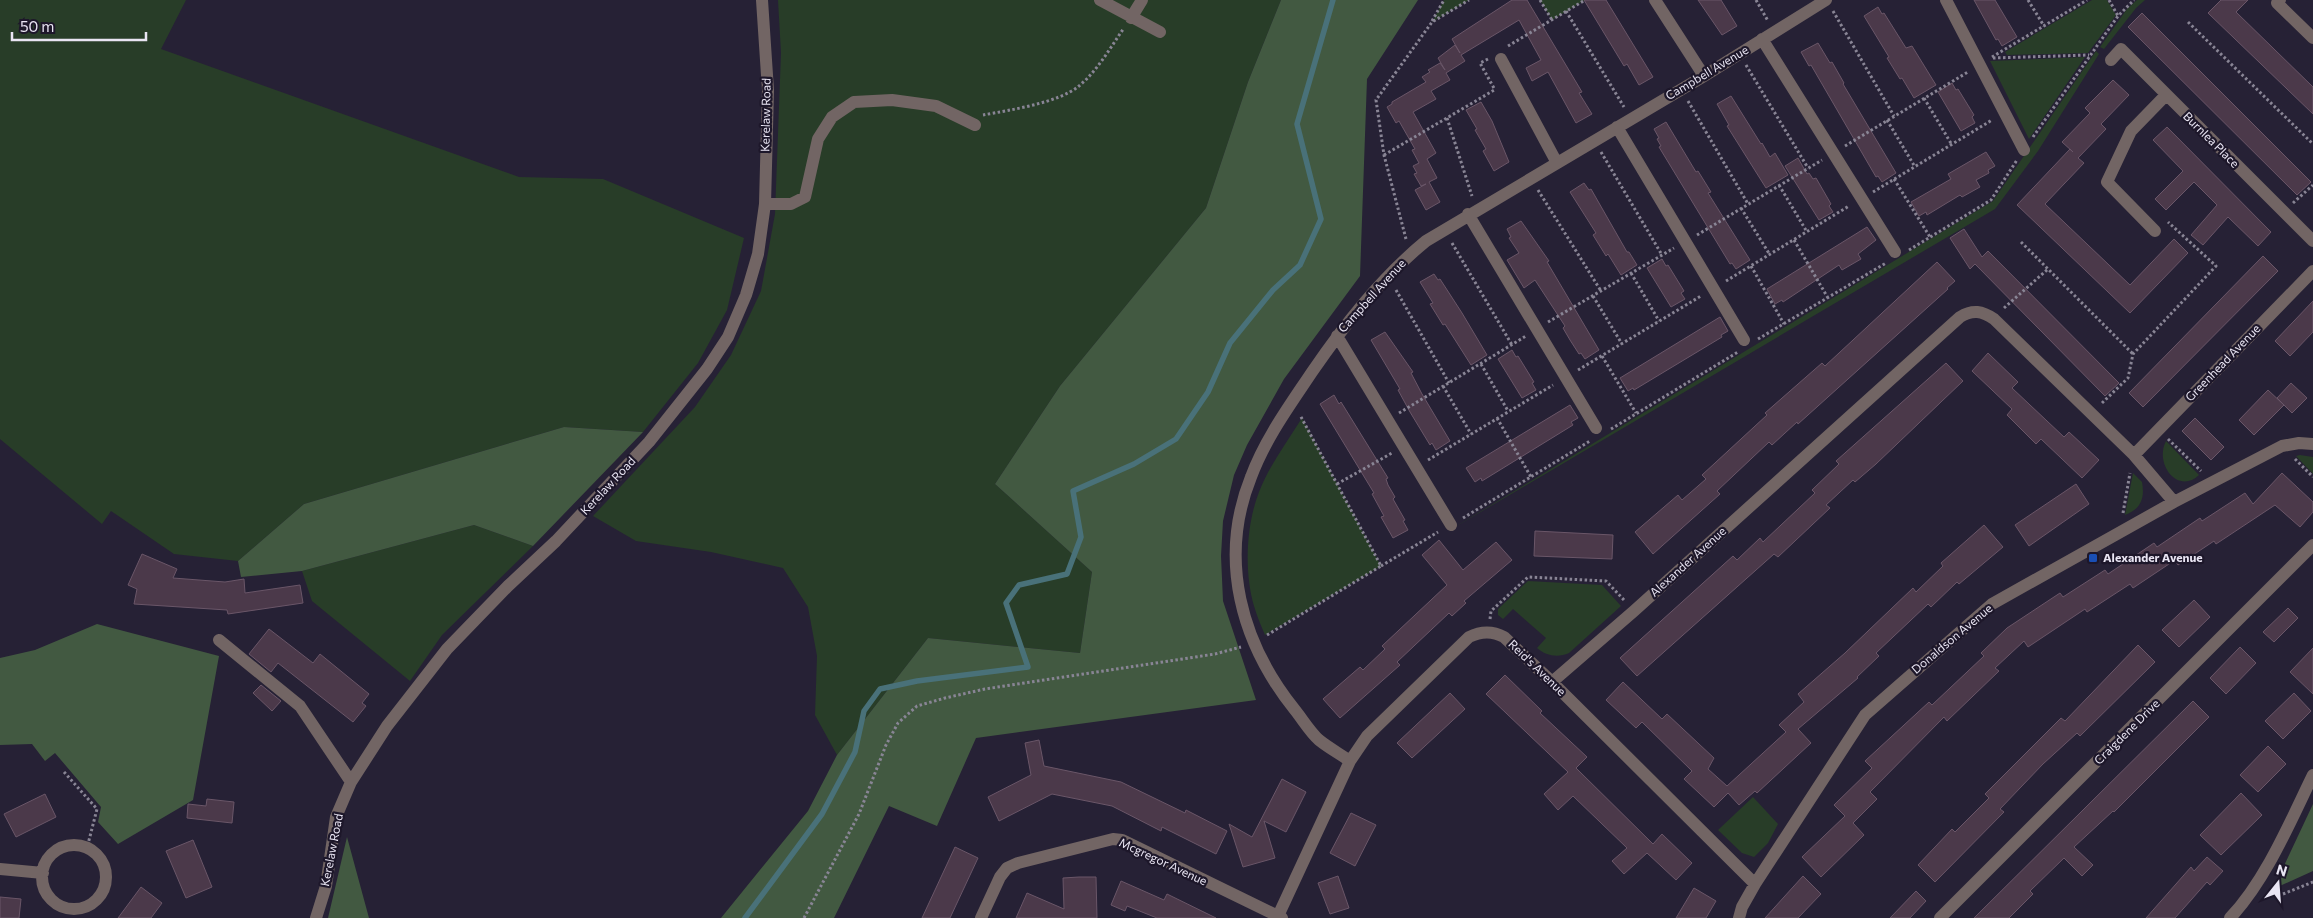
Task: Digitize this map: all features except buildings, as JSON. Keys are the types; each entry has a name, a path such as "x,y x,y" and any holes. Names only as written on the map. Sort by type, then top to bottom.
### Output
{"street":[{"name":"Kerelaw Road","path":"316,918 326,886 336,817 352,782 387,726 446,649 508,586 556,541 642,449 707,369 728,337 746,295 758,254 765,204 768,90 762,0"},
{"path":"1100,0 1160,32"},
{"path":"1131,18 1142,0"},
{"path":"1655,0 1704,76"},
{"path":"1946,0 1985,61 2005,113 2024,150"},
{"path":"2280,0 2277,3 2313,38"},
{"name":"Campbell Avenue","path":"1350,761 1318,739 1285,698 1263,664 1254,644 1236,576 1236,533 1240,510 1251,476 1264,449 1292,402 1337,336 1410,254 1444,229 1681,90 1774,31 1828,4"},
{"path":"1762,39 1897,255"},
{"name":"Burnlea Place","path":"2110,60 2121,49 2313,241"},
{"path":"1500,54 1557,163"},
{"path":"2155,231 2108,182 2131,131 2166,95"},
{"path":"765,204 791,204 805,197 818,139 832,117 854,102 892,100 936,106 963,118 975,126"},
{"path":"1617,127 1687,241 1746,344"},
{"path":"1472,212 1536,330 1599,433"},
{"name":"Greenhead Avenue","path":"2134,455 2313,271"},
{"name":"Alexander Avenue","path":"1552,682 1969,311 1987,314 1992,318 2092,412 2134,455 2174,502"},
{"path":"1337,336 1451,525"},
{"name":"Donaldson Avenue","path":"1739,918 1755,884 1865,715 1881,699 1992,604 2174,502 2282,446 2299,443 2313,444"},
{"name":"Craigdene Drive","path":"1940,918 2313,546"},
{"path":"1280,917 1350,761 1367,736 1469,637 1489,632"},
{"name":"Reid's Avenue","path":"1489,632 1504,636 1755,884"},
{"path":"219,640 300,706 352,782"},
{"path":"2230,918 2250,894 2283,837 2313,775"},
{"name":"Mcgregor Avenue","path":"981,918 1000,877 1007,868 1018,863 1113,839 1122,840 1280,917"},
{"path":"80,845 95,852 102,861 106,871 106,882 97,900 71,913 47,894 42,879 43,873 47,860 57,850 67,846 80,845"},
{"path":"0,869 43,873"}],"path":[{"path":"1410,254 1384,155 1376,100 1432,22 1444,0"},
{"path":"1432,22 1469,0"},
{"path":"1540,0 1552,20"},
{"path":"1495,90 1480,63 1500,54 1585,0"},
{"path":"1756,0 1774,31"},
{"path":"2028,0 2044,26"},
{"path":"1387,420 2087,0"},
{"path":"2109,0 2118,16"},
{"path":"804,918 859,814 886,745 898,723 916,706 985,689 1216,654 1254,644 1380,566 1531,477 1599,433 1636,413 1746,344 1784,324 1991,200 2090,55 2118,16 2134,0"},
{"path":"1828,4 1894,116"},
{"path":"1566,11 1631,119"},
{"path":"963,118 1044,102 1077,87 1094,71 1131,18"},
{"path":"2188,22 2313,144"},
{"path":"1739,54 1808,168"},
{"path":"1985,61 2090,55"},
{"path":"1384,155 1512,80"},
{"path":"1681,90 1748,204"},
{"path":"1924,98 1952,145"},
{"path":"1416,466 1566,378 2005,113"},
{"path":"1447,118 1472,212"},
{"path":"1888,120 1915,167"},
{"path":"1594,141 1662,255"},
{"path":"1531,179 1601,291"},
{"path":"1894,179 1930,238"},
{"path":"1779,185 1807,232"},
{"path":"2284,212 2313,185"},
{"path":"1741,208 1770,255"},
{"path":"2092,412 2128,378 2133,354 2216,266 2167,222 2155,231"},
{"path":"1444,229 1512,345"},
{"path":"1794,240 1828,298"},
{"path":"2021,242 2133,354"},
{"path":"1750,266 1784,324"},
{"path":"1992,318 2048,269"},
{"path":"1631,273 1659,321"},
{"path":"1388,277 1449,383"},
{"path":"1593,296 1622,344"},
{"path":"1602,356 1636,413"},
{"path":"1481,364 1508,411"},
{"path":"1443,386 1470,434"},
{"path":"1292,402 1380,566"},
{"path":"1497,418 1531,477"},
{"path":"2158,430 2213,482"},
{"path":"1337,484 1403,446"},
{"path":"2282,446 2313,477"},
{"path":"2119,532 2134,455"},
{"path":"1489,632 1491,611 1528,577 1606,581 1634,611"},
{"path":"64,772 97,809 87,848"},
{"path":"2250,894 2283,894 2313,882"}],"green space":[{"path":"0,0 186,0 161,49 519,177 603,179 744,238 727,310 698,363 643,432 564,427 304,504 238,561 174,554 111,511 102,524 0,439"},
{"path":"778,0 1281,0 1248,82 1206,208 1060,386 995,484 1092,572 1080,653 928,638 837,755 815,715 817,656 808,607 783,568 711,552 636,541 593,516 695,407 731,355 761,291 775,214 781,53"},
{"path":"1281,0 1418,0 1367,79 1360,276 1284,379 1247,445 1234,475 1223,521 1221,556 1223,601 1256,700 976,738 937,826 889,806 834,918 721,918 808,811 837,755 928,638 1080,653 1092,572 995,484 1060,386 1206,208 1248,82"},
{"path":"1444,0 1469,0 1432,22"},
{"path":"1540,0 1585,0 1552,20"},
{"path":"2092,0 2107,0 2116,15 2088,53 2007,55 2005,52"},
{"path":"2137,0 2145,0 2136,8 2104,49 2100,47 2127,9"},
{"path":"2096,51 2099,54 2038,151 1995,209 1450,530 1993,201"},
{"path":"2085,57 2029,139 1990,61"},
{"path":"1302,418 1381,566 1265,635 1254,606 1249,578 1248,549 1251,519 1259,492 1268,473"},
{"path":"564,427 643,432 533,546 474,525 302,571 241,577 238,561 304,504"},
{"path":"2166,441 2199,475 2191,480 2183,481 2176,479 2170,474 2163,459"},
{"path":"2296,456 2313,457 2313,474"},
{"path":"2133,473 2142,482 2143,493 2141,502 2135,510 2125,515"},
{"path":"474,525 533,546 442,635 410,681 312,601 302,571"},
{"path":"1528,581 1602,585 1621,606 1569,653 1556,656 1548,654 1537,648 1546,638 1513,609 1503,619 1498,615 1498,609"},
{"path":"97,624 219,656 193,800 118,844 98,822 101,807 55,753 45,761 32,744 0,745 0,658 35,650"},
{"path":"1753,797 1778,824 1768,843 1754,857 1742,853 1718,830"},
{"path":"2313,804 2313,871 2273,889"},
{"path":"347,837 369,918 328,918"}],"waterway":[{"path":"745,918 822,814 855,752 864,711 880,689 917,681 1028,667 1006,603 1019,585 1067,574 1081,537 1073,491 1134,464 1176,439 1208,392 1230,343 1273,290 1300,265 1321,219 1297,124 1333,0"}],"place":[{"name":"Alexander Avenue","path":"2093,558"}]}
